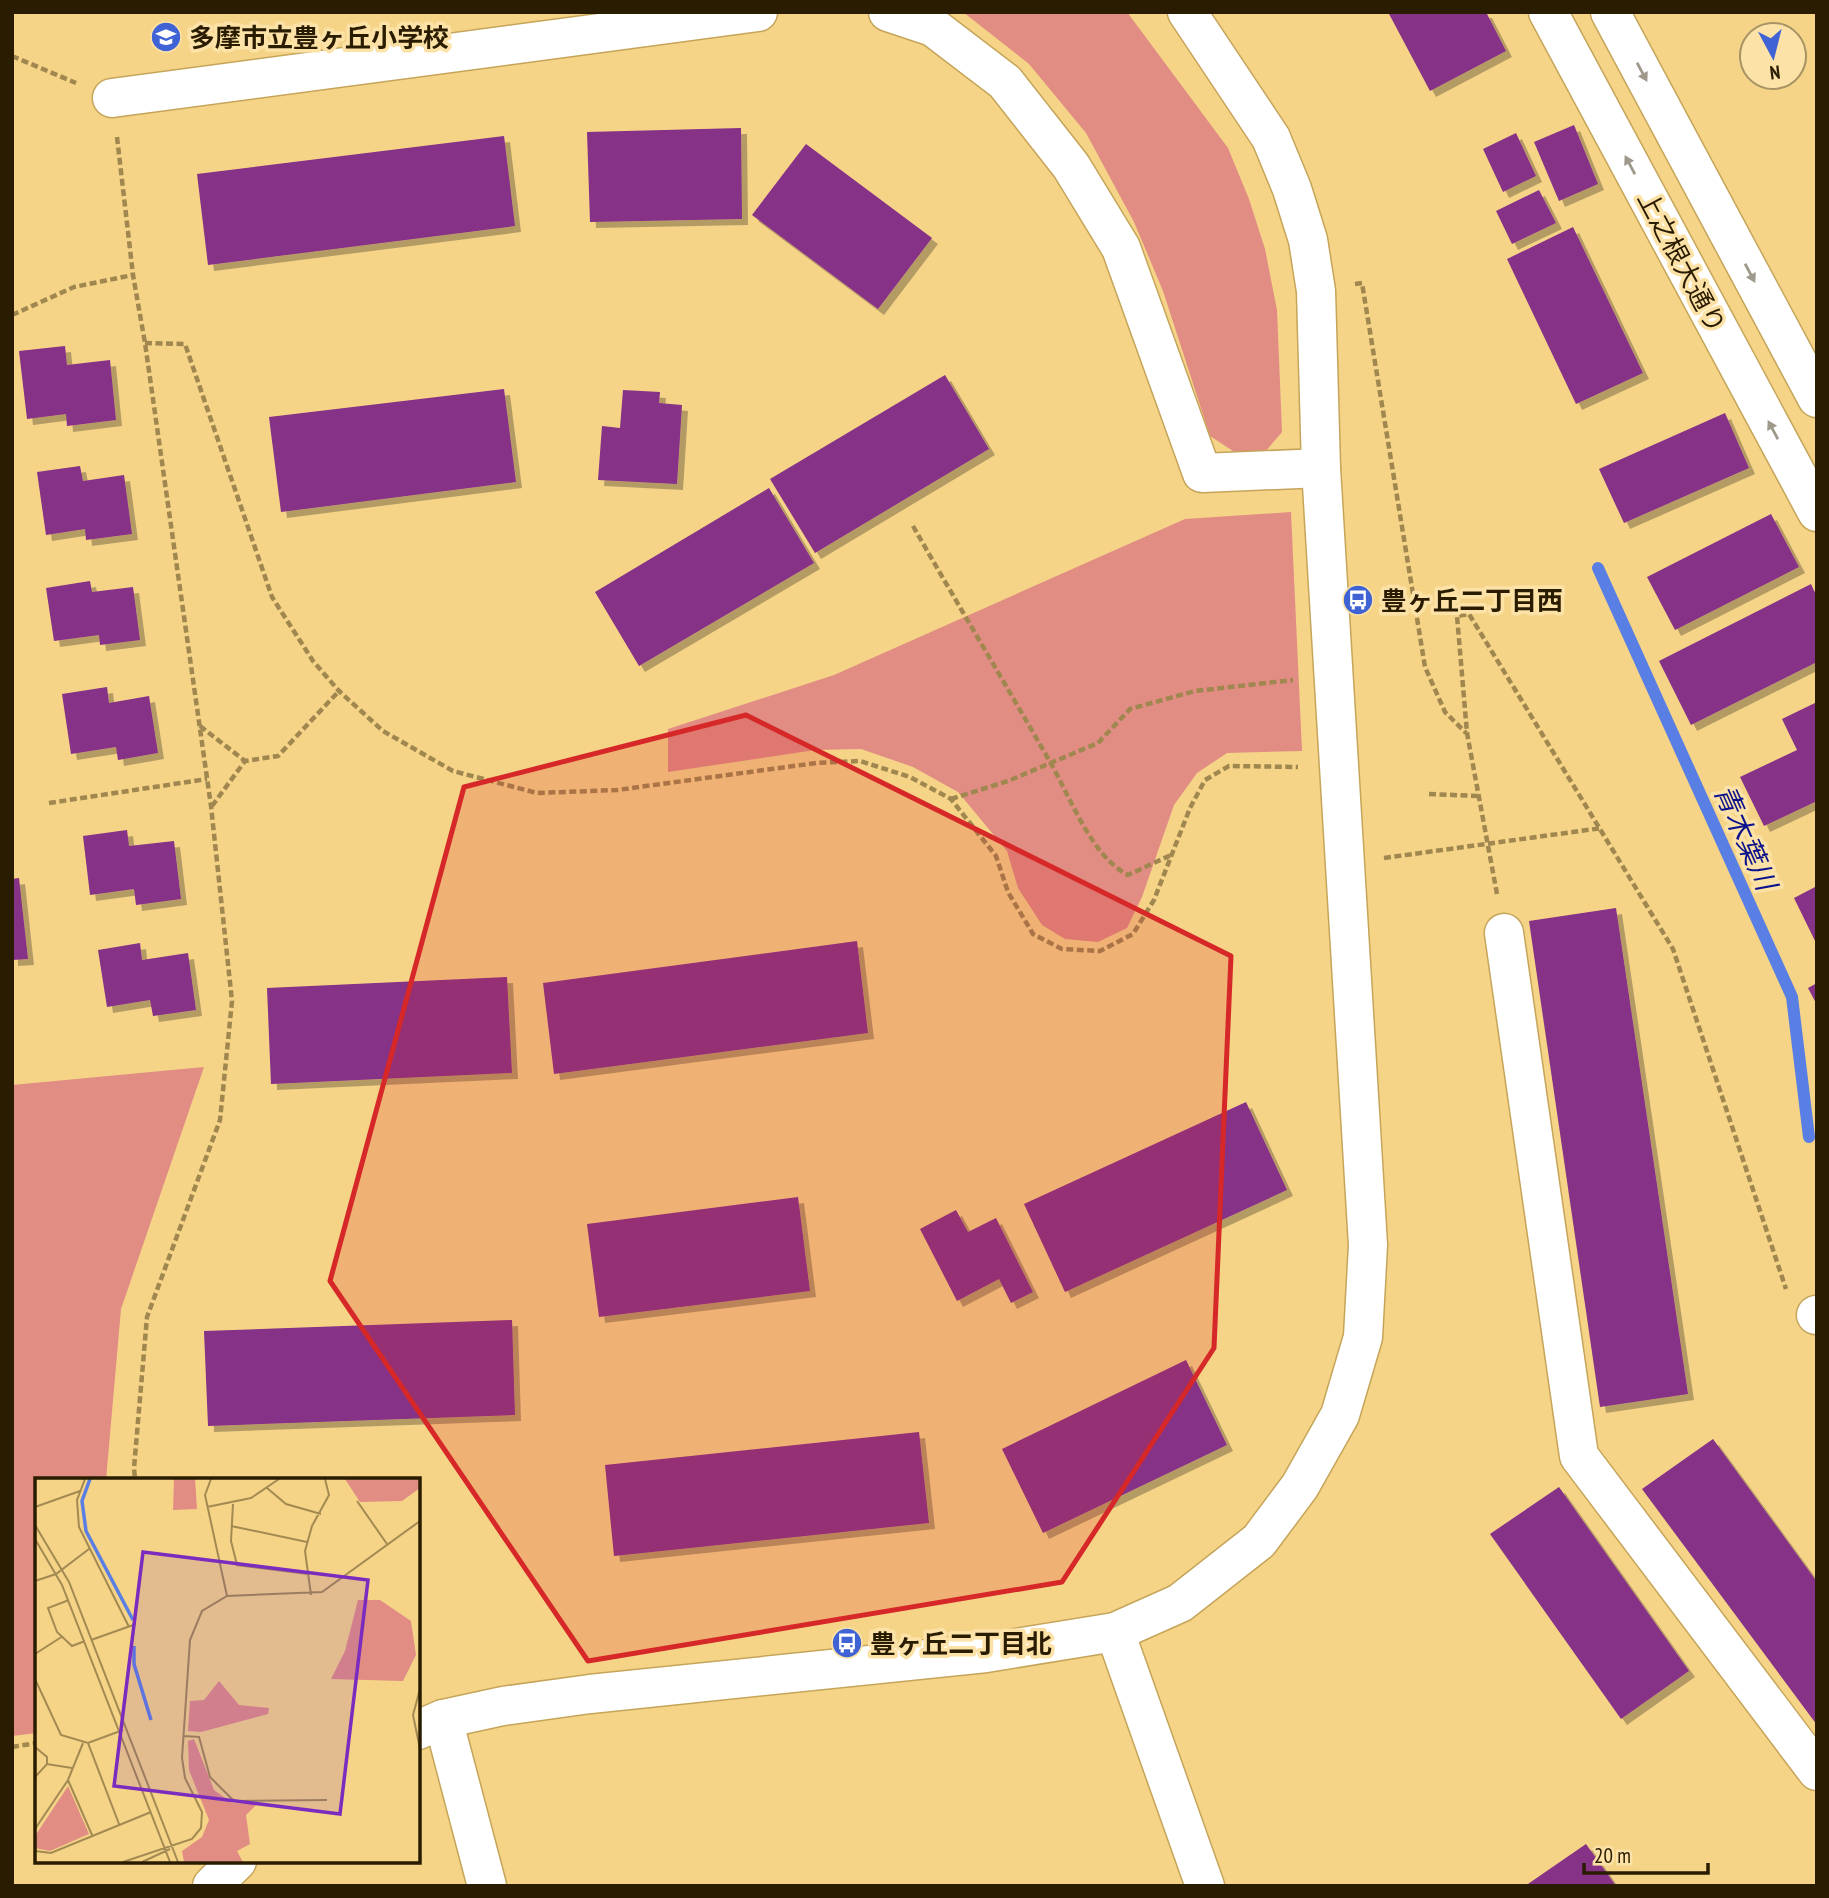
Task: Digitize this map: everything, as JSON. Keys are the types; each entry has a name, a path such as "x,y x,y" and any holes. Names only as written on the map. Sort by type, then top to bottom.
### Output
{"street":[{"path":"112,98 583,23 758,12"},
{"path":"888,12 933,27 1005,82 1071,166 1121,248 1202,473 1321,468"},
{"path":"494,1885 431,1725 503,1706 590,1694 986,1653 1115,1632 1180,1603 1259,1541 1300,1486 1340,1415 1363,1337 1368,1245 1321,468 1316,291 1308,240 1292,188 1271,138 1187,12"},
{"name":"上之根大通り","path":"1548,12 1804,459 1817,512"},
{"name":"上之根大通り","path":"1610,12 1817,398"},
{"path":"1504,933 1579,1456 1817,1771"},
{"path":"1115,1632 1205,1886"},
{"path":"212,1886 235,1863"}],"path":[{"path":"12,56 112,98 133,275 145,342 211,806 232,1001 220,1120 147,1317 135,1478"},
{"path":"12,315 74,288 133,275"},
{"path":"1316,291 1362,283 1424,667 1445,712 1467,733"},
{"path":"145,342 185,344 272,597 313,661 339,691 383,731 453,771 537,793 617,790 816,763 860,761 910,778 951,799 996,856 1008,891 1033,934 1062,949 1100,951 1133,934 1154,900 1190,808 1205,780 1229,766 1298,767"},
{"path":"913,526 1090,836 1117,869 1128,876 1172,855"},
{"path":"1504,933 1467,733 1457,616 1469,614 1673,948 1807,1307"},
{"path":"951,799 1008,781 1098,743 1130,709 1195,691 1297,679"},
{"path":"211,806 245,761 278,756 339,691"},
{"path":"200,726 245,761"},
{"path":"49,803 207,779"},
{"path":"1429,794 1478,796"},
{"path":"1376,859 1602,828"},
{"path":"12,1746 35,1743"}],"highlighted area":[{"path":"746,715 1231,956 1214,1348 1062,1582 588,1661 330,1281 464,787"}],"shaded area":[{"path":"963,12 1127,12 1228,148 1249,199 1265,249 1277,310 1282,432 1265,452 1236,453 1210,436 1163,291 1134,222 1086,133 1029,64"},
{"path":"1291,512 1302,751 1227,753 1197,773 1174,805 1142,897 1127,928 1098,942 1065,939 1042,925 1018,888 1007,851 958,792 913,767 861,749 815,750 668,772 668,729 834,675 1185,519"},
{"path":"204,1067 121,1309 106,1478 35,1478 35,1733 12,1736 12,1085"}],"building":[{"path":"1388,12 1486,12 1506,51 1430,91"},
{"path":"1574,125 1598,184 1559,201 1534,142"},
{"path":"741,128 742,219 590,222 587,132"},
{"path":"1516,133 1536,176 1503,192 1483,149"},
{"path":"504,136 515,226 208,265 197,174"},
{"path":"806,144 932,238 878,309 752,215"},
{"path":"1539,190 1556,223 1512,244 1496,211"},
{"path":"1573,227 1643,373 1576,404 1507,259"},
{"path":"65,346 67,365 110,360 116,420 67,426 66,414 27,419 19,351"},
{"path":"945,375 989,449 815,553 770,479"},
{"path":"504,389 516,482 281,512 269,417"},
{"path":"623,390 660,392 659,403 682,405 677,484 598,480 602,426 620,428"},
{"path":"1725,413 1749,468 1624,523 1599,469"},
{"path":"80,466 83,481 124,475 132,534 86,540 85,529 46,535 37,472"},
{"path":"769,488 814,563 639,666 595,592"},
{"path":"1771,514 1799,567 1675,630 1647,577"},
{"path":"90,581 92,592 133,587 140,640 100,645 99,635 54,641 46,588"},
{"path":"1811,584 1817,597 1817,662 1691,725 1659,661"},
{"path":"107,687 109,703 149,696 158,753 118,760 116,747 71,754 62,694"},
{"path":"1817,702 1817,801 1764,826 1740,777 1797,750 1782,719"},
{"path":"127,830 129,846 174,841 181,899 136,905 134,889 90,895 83,836"},
{"path":"19,878 28,959 12,960 12,879"},
{"path":"1817,886 1817,945 1794,898"},
{"path":"1616,908 1688,1394 1600,1407 1529,921"},
{"path":"857,941 868,1033 554,1074 543,983"},
{"path":"140,943 142,960 188,953 196,1010 153,1016 150,1000 107,1007 98,950"},
{"path":"507,977 512,1073 271,1084 267,988"},
{"path":"1817,983 1817,1005 1808,988"},
{"path":"1246,1102 1287,1190 1065,1292 1024,1204"},
{"path":"798,1197 810,1291 599,1317 587,1224"},
{"path":"956,1210 968,1232 996,1218 1033,1292 1011,1303 999,1279 957,1301 920,1229"},
{"path":"512,1320 515,1415 208,1426 204,1331"},
{"path":"1186,1360 1227,1445 1043,1533 1002,1449"},
{"path":"919,1432 929,1523 614,1556 605,1465"},
{"path":"1713,1439 1817,1582 1817,1725 1642,1489"},
{"path":"1559,1487 1689,1671 1621,1719 1490,1534"},
{"path":"1586,1844 1616,1886 1525,1886"}],"waterway":[{"name":"青木葉川","path":"1598,568 1792,997 1809,1137"}],"place":[{"name":"多摩市立豊ヶ丘小学校","path":"166,37"},
{"name":"豊ヶ丘二丁目西","path":"1358,600"},
{"name":"豊ヶ丘二丁目北","path":"847,1643"}]}
